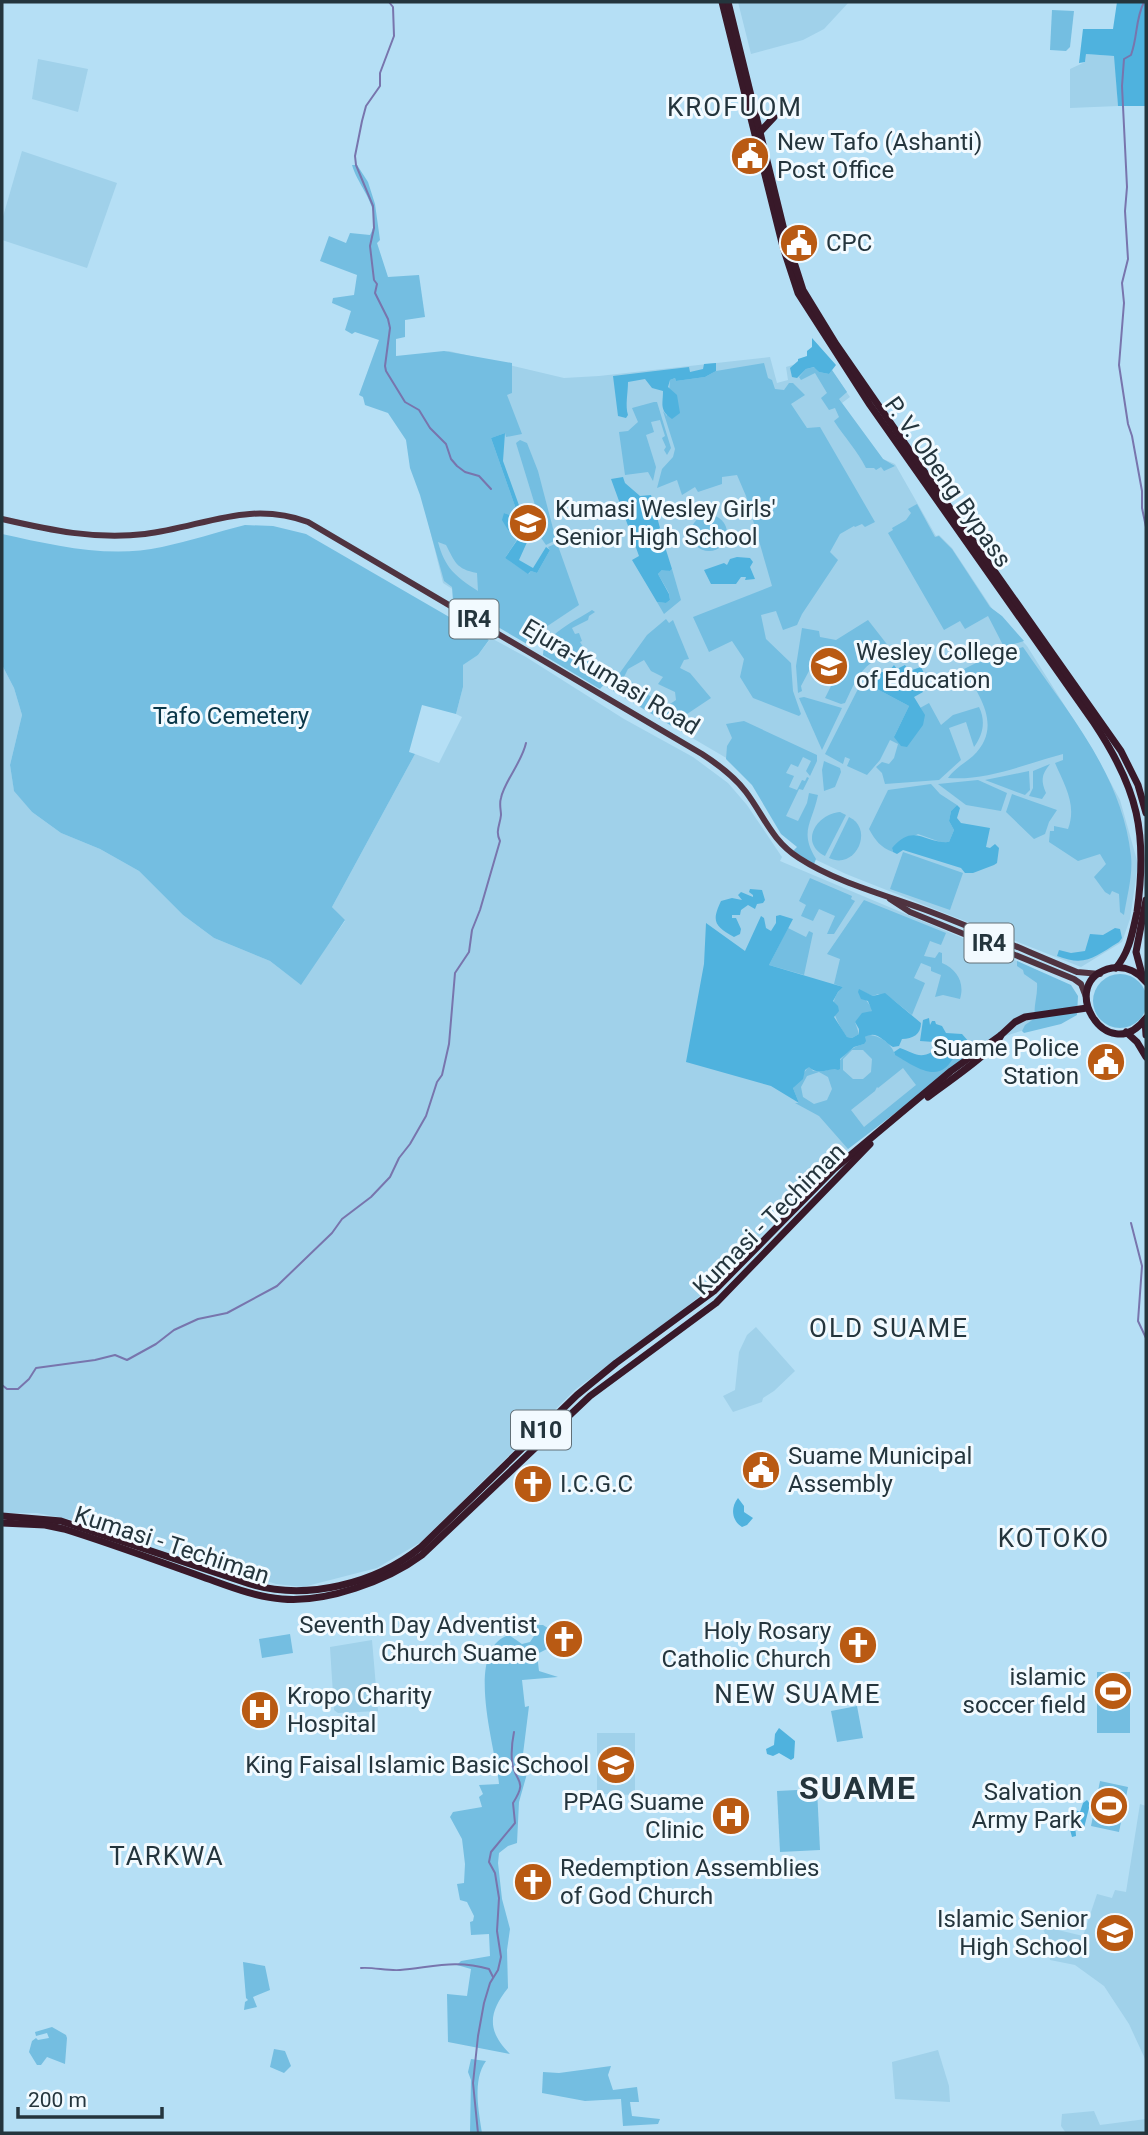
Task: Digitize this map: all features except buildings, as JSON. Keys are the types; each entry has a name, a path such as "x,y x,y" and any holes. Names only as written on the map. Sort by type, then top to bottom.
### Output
{"highway":[{"name":"P. V. Obeng Bypass","path":"722,2 783,247 798,293 863,395 1121,751 1138,785 1146,813"},
{"name":"P. V. Obeng Bypass","path":"728,2 788,245 803,290 851,366 1125,772 1136,802 1142,830 1143,881 1131,941 1125,957 1116,968"},
{"path":"760,132 774,117"},
{"path":"1145,980 1136,952 1146,900"},
{"path":"1145,980 1126,968 1116,968 1100,974 1093,980 1087,997 1087,1008 1093,1020 1111,1032 1126,1032 1137,1028 1146,1019"},
{"name":"N10","path":"2,1516 61,1521 250,1584 279,1591 320,1589 366,1577 394,1566 421,1547 583,1390 714,1291 834,1169 951,1071 1025,1017 1087,1008"},
{"path":"1146,1019 1146,1035"},
{"path":"1126,1032 1137,1042 1146,1057"},
{"name":"Kumasi - Techiman","path":"2,1523 45,1525 64,1529 264,1597 316,1597 394,1573 422,1555 590,1396 716,1303 867,1147 988,1051 999,1041 1001,1035"}],"main road":[{"name":"Ejura-Kumasi Road","path":"2,519 89,536 158,532 243,513 276,513 308,522 702,754 726,770 738,782 766,826 788,850 825,872 886,896"},
{"name":"IR4","path":"886,896 1077,972 1100,974"},
{"name":"IR4","path":"886,896 900,908 1074,979 1081,984 1087,997"}],"shaded area":[{"path":"738,2 849,2 824,29 803,40 751,54"},
{"path":"1117,2 1146,2 1146,106 1118,106 1114,56 1086,54 1085,62 1079,63 1083,29 1113,29"},
{"path":"1086,54 1115,56 1118,106 1070,108 1070,69 1085,62"},
{"path":"38,59 88,69 78,112 32,99"},
{"path":"22,151 117,183 87,268 2,240 2,220"},
{"path":"812,338 836,365 829,374 819,372 814,367 806,369 797,378 792,377 790,368 798,359 807,356 807,351 812,347"},
{"name":"Wesley College of Education","path":"449,351 564,378 770,357 777,383 788,380 786,367 822,356 850,397 842,403 883,459 895,464 936,536 939,535 952,548 993,610 1027,646 1094,752 1120,800 1138,864 1130,919 1122,942 1081,967 846,874 810,857 728,759 609,689 443,583 420,489 419,448 375,363"},
{"path":"716,363 716,371 705,377 670,380 668,387 677,395 680,413 672,419 663,410 663,391 652,388 645,379 628,382 628,415 626,418 618,416 613,376 689,367 690,372 703,369 704,364"},
{"path":"505,433 503,461 525,522 533,521 541,538 528,540 519,560 533,568 546,547 550,550 537,573 531,571 528,574 505,558 518,539 502,520 504,513 510,515 516,509 491,438"},
{"path":"623,477 625,483 640,496 651,495 660,528 657,530 658,534 661,534 672,569 662,570 658,574 669,594 670,600 666,603 657,602 632,560 639,556 611,479"},
{"path":"750,558 755,579 745,580 746,577 741,577 736,584 711,584 704,570 724,563 727,565 730,559"},
{"path":"491,638 624,719 693,757 728,783 747,805 782,857 780,861 1066,984 1070,1016 992,1040 848,1149 764,1231 729,1272 576,1389 421,1542 377,1568 303,1587 276,1584 79,1521 37,1513 2,1513 2,665 14,688 22,715 10,765 14,790 32,812 61,833 100,849 139,871 183,915 214,938 270,961 300,984 345,921 332,907 415,754 439,763 462,717 456,714 463,687 463,665 478,655"},
{"path":"894,665 897,669 905,665 909,671 921,667 925,675 916,679 923,692 914,697 925,715 923,725 907,747 901,746 894,737 909,706 862,681 866,675 889,671"},
{"path":"957,805 960,808 957,818 961,823 990,828 986,847 990,848 995,844 999,848 997,863 973,873 965,873 961,868 903,850 897,854 893,852 892,848 907,836 949,842 954,830 949,821 951,811"},
{"path":"750,889 762,890 765,900 757,904 755,909 748,905 741,910 740,915 732,915 741,929 740,934 734,937 717,923 718,908 721,901 732,898 742,900 738,895 741,892 753,897"},
{"path":"761,916 766,928 771,931 776,923 776,916 793,919 769,965 843,987 833,1001 839,1011 834,1017 847,1037 852,1038 859,1034 855,1022 862,1013 872,1011 868,1001 861,999 859,989 873,996 885,993 921,1023 918,1033 902,1039 899,1046 893,1047 873,1035 865,1037 864,1044 854,1047 840,1059 838,1070 818,1071 809,1067 805,1070 803,1079 793,1088 799,1103 771,1086 686,1062 704,964 706,923 745,951"},
{"path":"1115,928 1120,929 1122,938 1119,942 1090,959 1075,961 1057,956 1059,950 1071,953 1085,951 1090,934 1103,935"},
{"path":"929,1018 930,1025 935,1021 946,1033 962,1034 977,1051 956,1057 945,1068 933,1072 920,1069 895,1055 894,1052 900,1048 916,1054 932,1052 936,1057 940,1056 941,1053 934,1042 920,1041 923,1020"},
{"path":"756,1327 795,1371 763,1398 762,1402 733,1412 723,1396 735,1390 739,1352 747,1335"},
{"path":"738,1498 744,1506 744,1512 753,1518 742,1527 733,1514"},
{"path":"372,1640 378,1711 338,1713 334,1710 330,1647"},
{"name":"Kropo Charity Hospital","path":"264,1695 268,1702 269,1715 252,1716 248,1697"},
{"path":"779,1728 795,1741 794,1758 791,1760 779,1753 773,1756 767,1754 766,1749 774,1745 775,1734"},
{"name":"King Faisal Islamic Basic School","path":"597,1733 635,1733 635,1795 605,1794 597,1790"},
{"path":"1087,1800 1090,1804 1084,1828 1079,1823 1075,1824 1076,1836 1072,1837 1066,1815 1070,1815 1073,1809 1080,1812"},
{"name":"Islamic Senior High School","path":"1140,1804 1146,1806 1146,2061 1129,2024 1104,1986 1075,1965 1050,1960 1047,1939 1040,1921 1058,1930 1083,1936 1097,1894 1112,1898 1115,1890 1126,1892"},
{"path":"938,2050 949,2086 950,2102 895,2099 892,2062"},
{"path":"1094,2111 1100,2125 1146,2119 1146,2133 1066,2133 1061,2126 1062,2114"}],"green space":[{"path":"1052,10 1074,11 1070,47 1066,51 1050,50"},
{"path":"352,165 357,165 368,182 375,204 380,240 377,243 388,277 419,275 425,317 405,320 405,337 396,339 396,356 444,351 512,363 512,393 507,395 522,434 506,437 505,433 491,438 516,509 510,515 504,513 508,530 518,538 505,558 529,574 531,571 537,573 550,550 548,547 557,543 579,605 543,629 527,644 453,601 452,587 444,581 410,468 406,440 388,413 365,405 363,397 359,395 379,340 345,330 351,311 332,303 333,298 354,295 357,275 320,261 329,236 346,243 350,233 370,235 374,217 372,208","holes":["438,542 446,545 457,564 477,573 478,591 457,576 448,565"]},
{"path":"764,363 768,378 772,380 775,389 784,390 789,383 793,383 805,395 791,404 807,428 820,427 875,522 865,527 862,524 854,526 840,534 830,552 838,560 797,625 783,630 776,611 761,615 766,639 791,663 793,691 801,714 799,716 753,698 740,677 744,659 732,641 709,652 693,617 772,586 746,496 737,475 722,477 722,484 698,492 695,487 682,495 677,480 657,488 662,469 673,457 675,449 663,411 667,416 670,380 705,377 716,371"},
{"path":"815,367 819,372 829,374 832,370 847,392 839,399 883,459 895,466 884,471 881,467 876,470 866,468 834,421 839,417 835,408 829,410 821,398 827,393 815,373 801,380 799,377 806,369"},
{"path":"657,402 671,448 667,455 660,420 651,422 654,432 646,435 656,467 653,481 648,472 625,475 619,432 628,431 638,422 632,408"},
{"path":"520,440 527,443 538,471 556,540 546,545 533,521 539,518 516,443"},
{"path":"917,504 935,537 939,536 952,549 990,607 1002,616 1024,641 1004,647 988,616 965,629 960,621 944,630 888,533 906,520 911,513 908,509"},
{"path":"709,515 722,520 727,533 722,546 709,551 696,546 691,533 696,520"},
{"name":"Tafo Cemetery","path":"245,525 273,526 306,534 489,640 478,655 463,665 463,687 456,714 422,705 409,752 415,754 332,907 345,920 301,985 270,961 214,938 183,915 139,871 100,849 61,833 32,812 14,791 10,765 22,715 14,688 2,665 2,534 81,549 122,552 162,547"},
{"path":"663,569 672,569 681,600 664,614 657,602 666,603 670,600 658,574"},
{"path":"592,610 595,612 588,620 572,628 575,634 579,633 580,642 589,656 586,658 589,665 597,670 604,668 606,671 601,677 607,681 600,689 543,655 544,648 555,635"},
{"path":"666,619 669,623 673,620 689,659 684,660 680,668 690,673 711,698 687,714 680,731 609,688 647,635","holes":["644,660 651,671 663,677 658,684 675,692 676,700 667,706 658,707 652,697 647,694 642,697 636,693 636,685 624,677 628,669"]},
{"path":"868,620 893,652 867,666 845,703 825,698 833,682 809,671 801,686 802,691 798,693 796,666 802,628 819,631 820,637 836,640"},
{"path":"1023,647 1091,746 1117,798 1126,826 1131,856 1124,915 1120,912 1119,894 1112,891 1110,895 1105,892 1094,877 1106,864 1100,854 1078,861 1049,842 1050,831 1054,831 1054,826 1068,829 1070,820 1069,796 1055,763 1063,760 1063,754 992,774 948,778 973,756 987,734 986,712 964,669"},
{"path":"862,681 909,706 894,737 920,708 929,703 941,725 953,715 979,707 983,723 980,738 974,747 966,722 949,728 961,760 939,780 885,784 882,773 876,767 882,762 889,764 894,758 898,744 890,740 880,760 867,775 847,766 850,759 845,757 843,764 825,754"},
{"path":"804,697 842,708 822,750 799,698"},
{"path":"744,721 817,755 810,776 806,771 811,761 803,757 798,767 791,764 786,773 794,776 789,787 797,790 802,780 809,778 803,790 799,789 786,816 798,821 809,793 818,795 808,827 808,841 816,859 814,864 793,851 797,847 781,834 752,785 726,759 727,746 732,738 726,724"},
{"path":"824,761 840,768 841,772 835,787 824,791 822,770"},
{"path":"1050,764 1043,778 1046,793 1042,799 1029,796 1033,788 1033,771"},
{"path":"1029,771 1030,790 1025,795 985,780"},
{"path":"978,780 1007,793 1001,811 966,805 938,784"},
{"path":"931,784 940,794 957,805 951,811 949,821 954,830 949,842 943,843 918,834 892,848 893,852 882,846 869,829 888,790"},
{"path":"1012,794 1057,810 1045,834 1034,839 1006,812"},
{"path":"840,812 846,815 825,856 813,844 814,830 824,818"},
{"path":"849,817 857,823 860,830 859,847 847,859 829,858"},
{"path":"903,852 963,873 950,910 890,889"},
{"path":"810,878 852,896 851,899 855,901 834,934 827,934 835,916 819,909 813,921 801,916 806,905 799,901"},
{"path":"864,900 946,933 941,945 930,941 924,956 935,958 939,952 942,953 942,963 959,977 961,993 960,999 943,995 935,997 941,975 921,963 914,978 925,983 912,1015 892,999 878,994 873,996 859,990 873,1010 855,1022 859,1034 852,1038 847,1037 839,1025 833,1006 834,999 843,987 834,984 840,959 827,954"},
{"path":"788,928 806,937 809,931 813,933 804,975 769,965"},
{"path":"1017,961 1071,985 1078,996 1077,1015 1061,1024 1024,1033 1022,1031 1025,1025 1035,1018 1037,983 1024,974 1017,966"},
{"path":"1120,974 1139,982 1147,1001 1139,1020 1120,1028 1101,1020 1093,1001 1101,982"},
{"path":"872,1035 881,1038 895,1055 951,1059 960,1055 971,1055 848,1149 819,1116 795,1103 799,1103 793,1088 809,1066 813,1071 822,1071 835,1066 849,1051 864,1044 864,1038","holes":["852,1050 863,1050 872,1059 871,1072 863,1079 853,1079 843,1070 843,1059","903,1068 916,1085 864,1127 851,1110","819,1072 828,1077 832,1089 827,1100 814,1104 803,1097 801,1087 807,1076"]},
{"path":"536,1625 543,1625 551,1630 549,1648 537,1654 539,1671 558,1677 522,1680 525,1707 529,1706 523,1754 530,1763 519,1802 517,1843 499,1853 502,1899 510,1929 507,1950 508,1988 497,2006 493,2022 497,2038 510,2054 448,2042 447,1994 467,1996 471,1969 457,1965 461,1961 490,1956 489,1934 471,1935 470,1922 474,1916 467,1902 460,1900 457,1884 464,1883 465,1864 462,1839 450,1817 453,1812 482,1807 479,1797 483,1794 479,1785 499,1784 486,1702 488,1659 495,1644 509,1635 522,1644 530,1642 538,1630"},
{"path":"290,1634 293,1653 262,1658 259,1639"},
{"name":"islamic soccer field","path":"1097,1672 1130,1672 1130,1733 1097,1733"},
{"path":"857,1706 863,1738 837,1742 831,1711"},
{"name":"Salvation Army Park","path":"1100,1781 1128,1787 1119,1832 1091,1826"},
{"path":"817,1789 820,1850 780,1852 777,1791"},
{"path":"243,1962 265,1966 270,1990 253,1997 257,2007 244,2010 248,2000"},
{"path":"52,2027 66,2035 65,2064 47,2057 41,2065 37,2065 29,2052 32,2041 36,2038 49,2038 47,2033 36,2036 35,2032"},
{"path":"274,2049 285,2051 291,2066 284,2073 270,2067"},
{"path":"471,2059 486,2061 478,2087 482,2133 470,2133 471,2080 468,2072"},
{"path":"611,2066 608,2075 613,2090 637,2087 639,2102 630,2102 632,2116 660,2119 658,2124 623,2126 621,2099 585,2101 542,2093 543,2072 559,2073"}],"waterway":[{"path":"389,2 393,7 394,36 380,73 380,86 366,106 355,156 356,165 373,206 374,228 370,246 374,280 377,284 375,293 390,328 386,371 405,402 419,410 430,428 446,444 451,459 457,466 465,472 479,476 491,489"},
{"path":"1144,2 1131,55 1124,59 1122,86 1128,259 1122,283 1124,303 1119,365 1146,527"},
{"path":"2,1385 7,1389 18,1389 36,1368 115,1355 127,1360 156,1344 174,1330 198,1319 227,1313 277,1286 332,1233 342,1219 371,1197 390,1177 426,1116 437,1082 442,1075 449,1044 455,973 469,952 472,930 500,841 500,800 526,743"},
{"path":"1131,1223 1142,1266 1138,1321 1146,1338"},
{"path":"478,2133 473,2083 478,2036 484,2003 501,1957 497,1931 499,1898 495,1873 489,1862 491,1852 515,1823 513,1803 520,1785 512,1761 514,1732"},
{"path":"361,1968 400,1970 466,1965 489,1969 493,1977"}],"place":[{"name":"New Tafo (Ashanti) Post Office","path":"750,156"},
{"name":"CPC","path":"799,243"},
{"name":"Kumasi Wesley Girls' Senior High School","path":"528,523"},
{"name":"Wesley College of Education","path":"829,666"},
{"name":"Suame Police Station","path":"1106,1062"},
{"name":"Suame Municipal Assembly","path":"761,1470"},
{"name":"I.C.G.C","path":"533,1484"},
{"name":"Seventh Day Adventist Church Suame","path":"564,1639"},
{"name":"Holy Rosary Catholic Church","path":"858,1645"},
{"name":"islamic soccer field","path":"1113,1691"},
{"name":"Kropo Charity Hospital","path":"260,1710"},
{"name":"King Faisal Islamic Basic School","path":"616,1765"},
{"name":"Salvation Army Park","path":"1109,1806"},
{"name":"PPAG Suame Clinic","path":"731,1816"},
{"name":"Redemption Assemblies of God Church","path":"533,1882"},
{"name":"Islamic Senior High School","path":"1115,1933"}],"district":[{"name":"KROFUOM","path":"735,107"},
{"name":"OLD SUAME","path":"889,1328"},
{"name":"KOTOKO","path":"1054,1538"},
{"name":"NEW SUAME","path":"798,1694"},
{"name":"SUAME","path":"858,1788"},
{"name":"TARKWA","path":"167,1856"}]}
